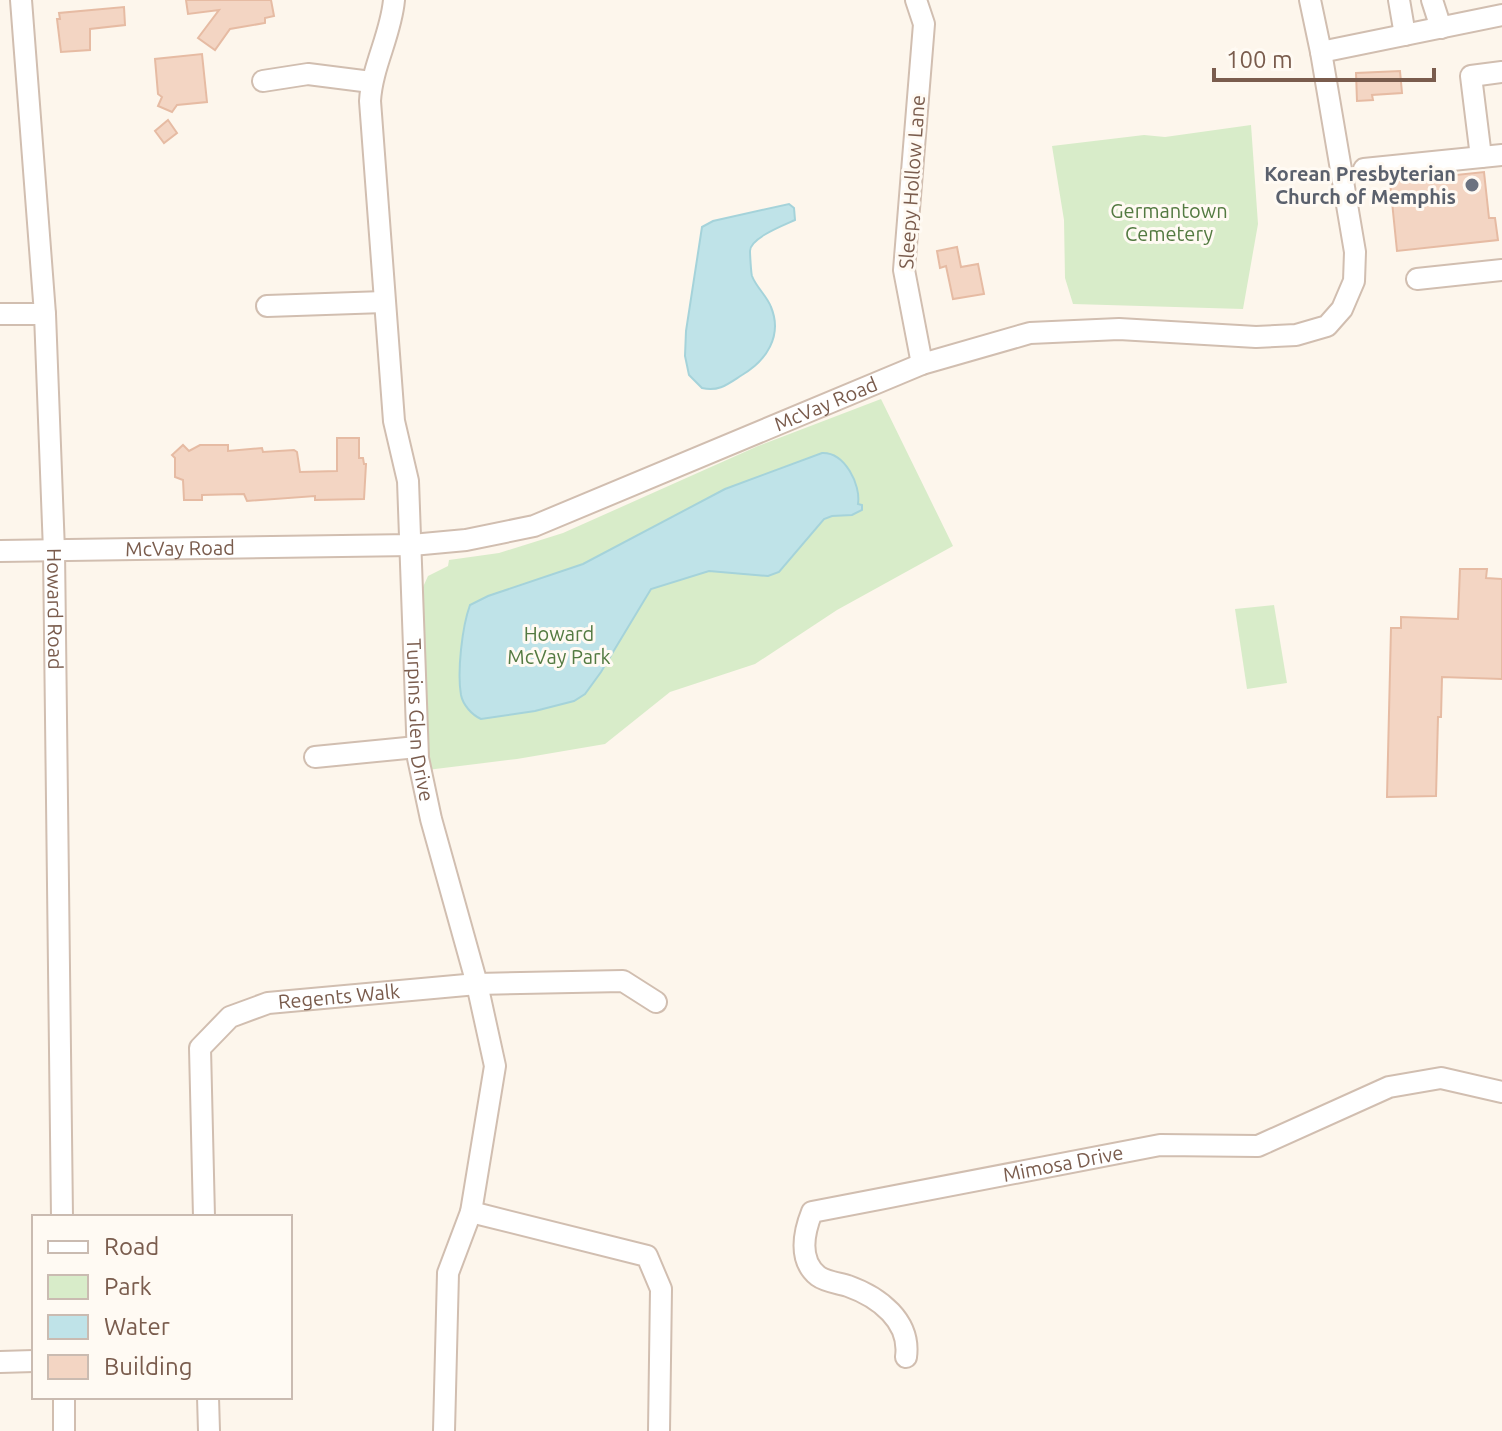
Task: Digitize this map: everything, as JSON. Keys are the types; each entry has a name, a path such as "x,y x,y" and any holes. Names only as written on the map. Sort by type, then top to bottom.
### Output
{"street":[{"name":"Howard Road","path":"21,0 45,314 54,551 62,1215"},
{"name":"Turpins Glen Drive","path":"394,0 371,82 370,101 394,421 408,481 417,747 431,819 477,984 495,1066 471,1212 448,1273 444,1431"},
{"name":"Sleepy Hollow Lane","path":"916,0 924,24 904,270 922,364"},
{"name":"McVay Road","path":"0,551 412,545 466,540 534,526 922,364 1030,333 1119,329 1256,337 1296,335 1327,326 1342,309 1354,281 1355,252 1310,0"},
{"path":"1399,0 1405,35"},
{"path":"1432,0 1441,28"},
{"path":"1321,52 1502,15"},
{"path":"1481,157 1471,76 1502,72"},
{"path":"263,81 308,74 371,82"},
{"path":"1364,169 1502,155"},
{"path":"1417,279 1502,270"},
{"path":"267,306 384,302"},
{"path":"0,314 45,314"},
{"path":"315,757 417,747"},
{"name":"Regents Walk","path":"204,1215 200,1048 230,1017 268,1003 477,984 623,981 656,1002"},
{"name":"Mimosa Drive","path":"906,1357 907,1344 901,1325 888,1309 861,1292 818,1276 810,1265 804,1247 804,1232 812,1212 1160,1145 1258,1146 1389,1087 1441,1078 1502,1092"},
{"path":"471,1212 647,1256 661,1289 659,1431"},
{"path":"0,1362 32,1361"},
{"path":"64,1399 64,1431"},
{"path":"208,1399 209,1431"}],"green space":[{"name":"Germantown Cemetery","path":"1251,125 1258,224 1243,309 1073,304 1065,278 1064,220 1052,146 1144,135 1165,137"},
{"name":"Howard McVay Park","path":"881,399 953,546 837,610 755,664 670,692 605,744 427,770 423,587 428,576 448,566 449,560 499,553 563,533 758,446"},
{"path":"1274,605 1287,683 1247,689 1235,609"}],"water":[{"path":"789,204 794,208 795,220 755,241 750,251 752,276 769,303 774,318 770,347 758,363 732,381 718,388 702,388 689,375 685,356 702,227 713,221"},
{"path":"822,453 838,458 850,471 862,510 852,515 824,519 779,572 768,576 709,571 651,589 601,672 585,694 574,701 535,711 481,719 466,706 461,695 460,662 470,605 583,564 725,489"}],"building":[{"path":"186,0 271,0 274,16 265,18 265,23 230,29 215,50 198,38 219,10 188,14"},
{"path":"124,7 125,25 90,29 90,50 61,52 59,13"},
{"path":"202,54 207,102 177,105 172,112 158,106 162,97 158,94 155,59"},
{"path":"1400,71 1402,93 1372,95 1373,100 1357,101 1356,73"},
{"path":"168,120 177,133 164,143 155,131"},
{"path":"1484,172 1489,218 1495,218 1498,240 1397,251 1390,182"},
{"path":"957,247 961,267 978,264 984,294 953,299 946,266 940,268 937,251"},
{"path":"337,438 359,438 359,458 363,458 366,464 364,499 315,500 315,496 247,501 244,494 202,495 202,500 184,500 183,480 175,477 175,458 172,455 183,445 189,451 200,445 228,445 228,451 262,448 263,452 294,450 300,472 337,471"},
{"path":"1460,569 1487,569 1486,578 1502,579 1502,679 1442,677 1436,796 1387,797 1391,628 1401,628 1401,617 1458,619"}],"place":[{"name":"Korean Presbyterian Church of Memphis","path":"1472,185"}]}
